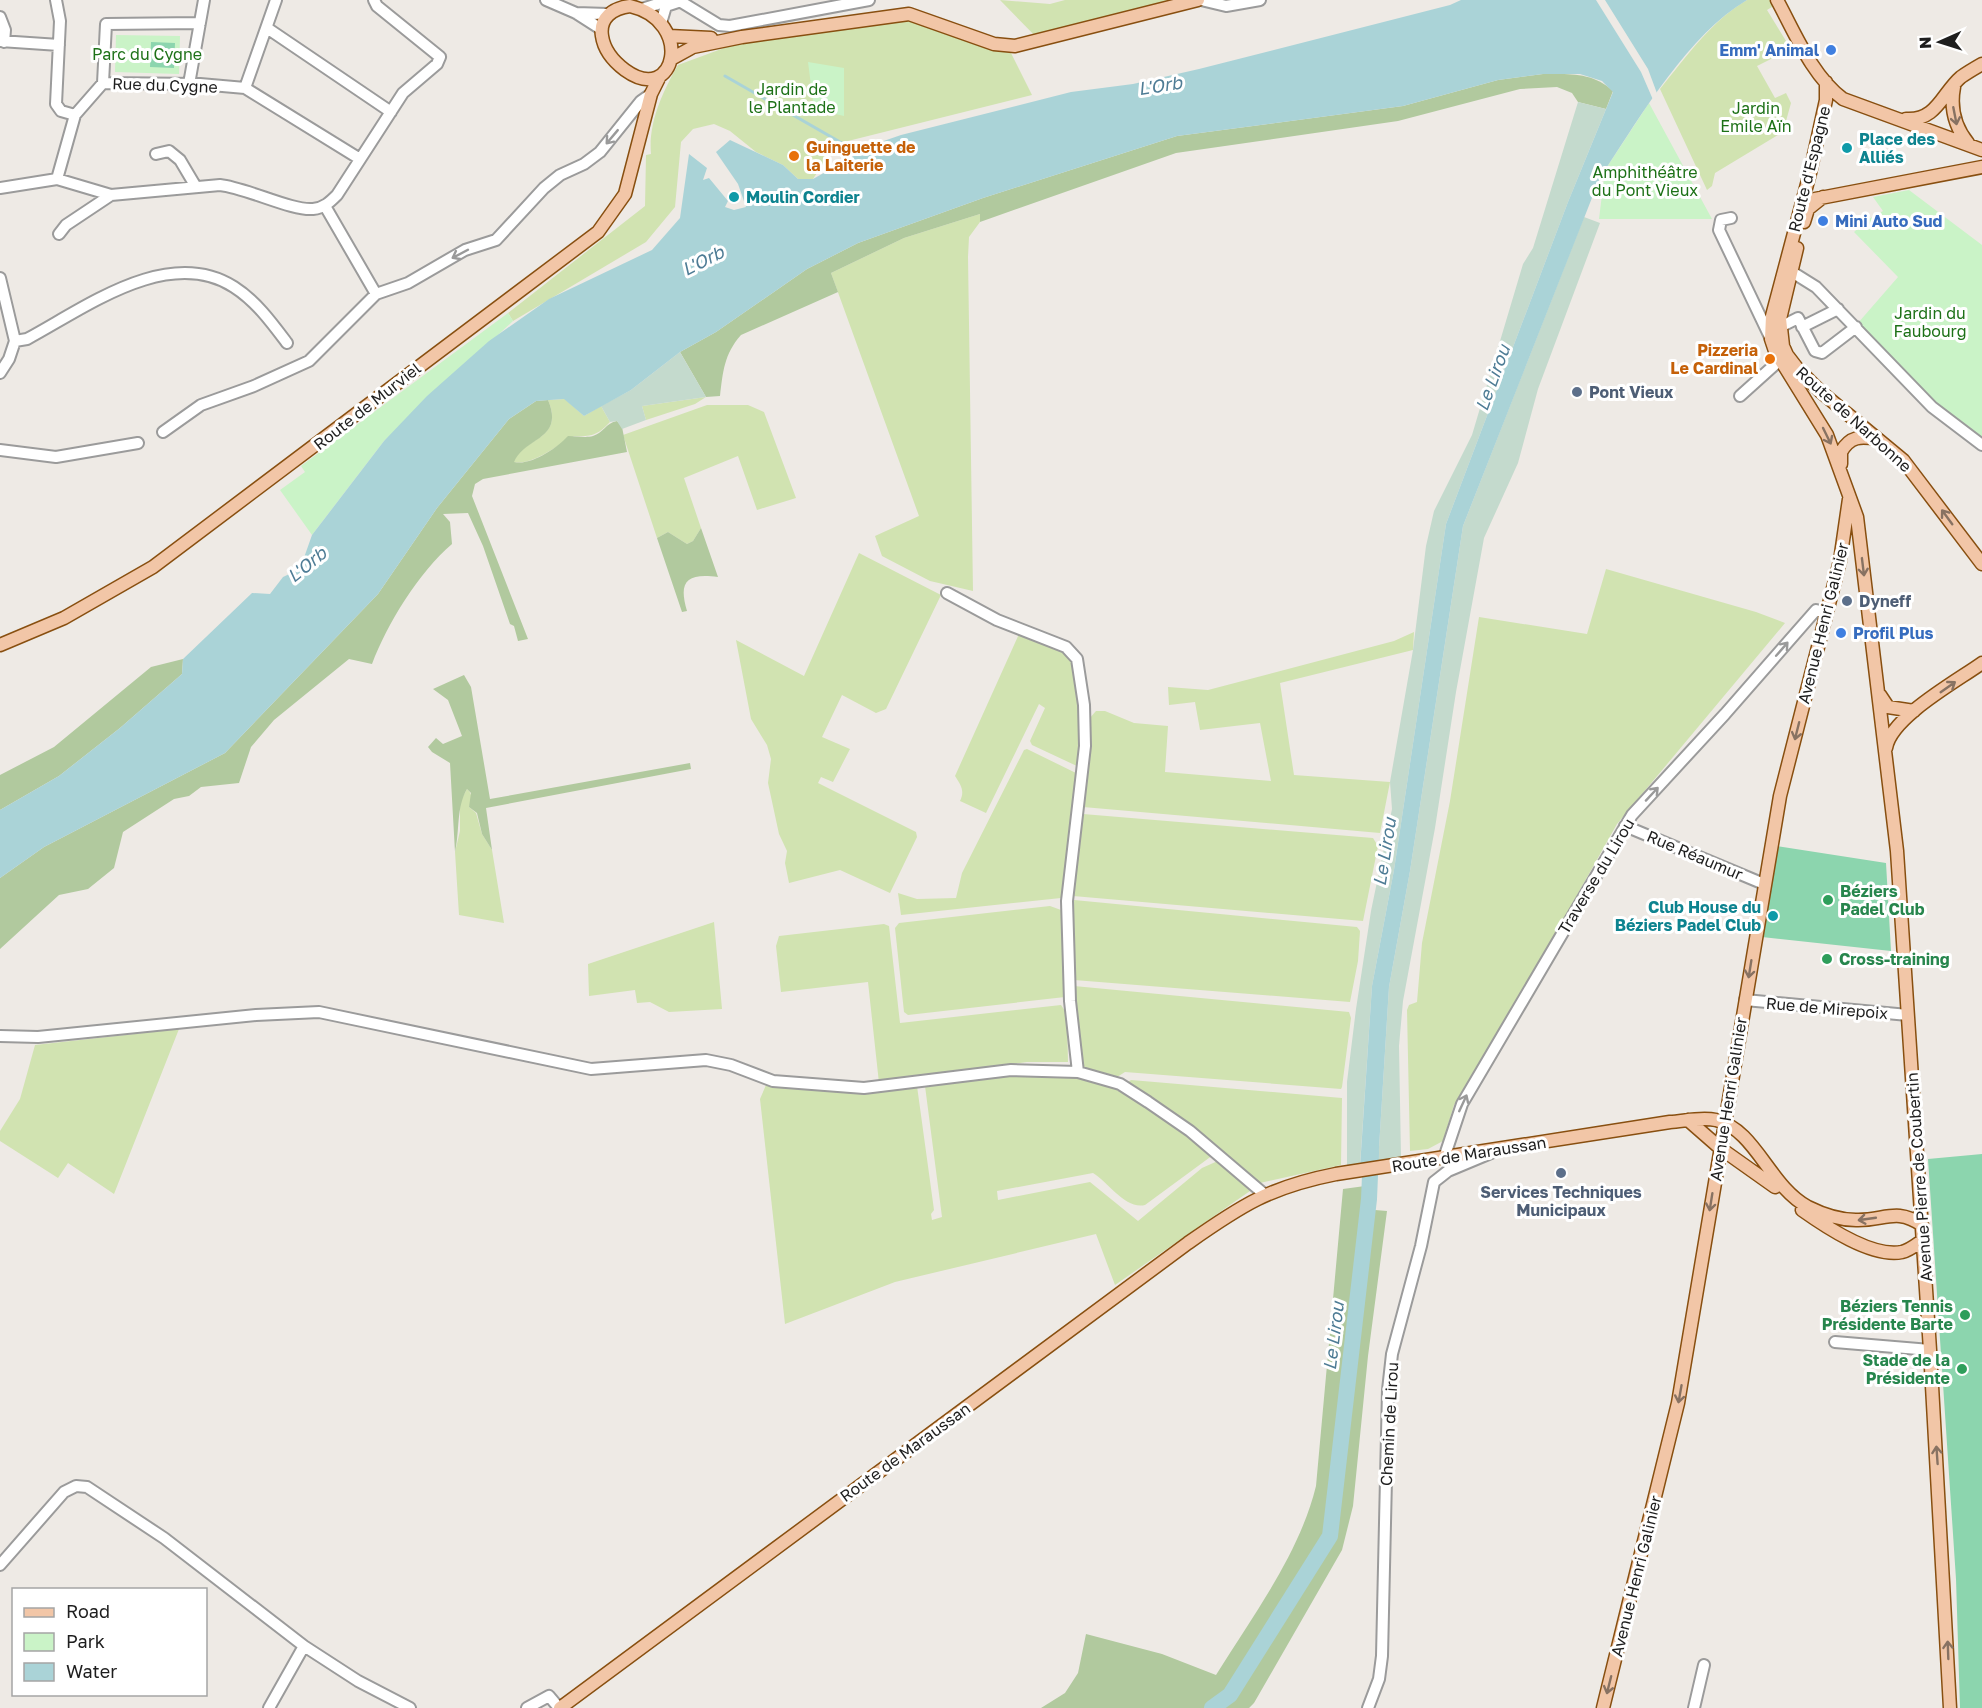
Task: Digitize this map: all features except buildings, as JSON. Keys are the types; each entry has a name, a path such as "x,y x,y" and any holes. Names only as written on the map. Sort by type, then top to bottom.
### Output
{"main road":[{"path":"673,58 693,47 742,37 909,14 994,45 1015,46 1199,0"},
{"name":"Route d'Espagne","path":"1771,339 1775,302 1826,100 1826,82 1779,4"},
{"path":"621,7 642,9 661,23 673,47 670,67 655,78 635,78 613,60 604,46 601,30 608,14 621,7"},
{"path":"669,36 742,37"},
{"path":"1896,118 1910,120 1931,112 1941,104 1955,84 1982,64"},
{"name":"Route de Murviel","path":"0,645 64,618 162,560 598,232 625,194 655,78"},
{"path":"1826,82 1843,99 1982,150"},
{"path":"1801,203 1976,168 1977,156 1959,133 1954,119 1955,84"},
{"name":"Route d'Espagne","path":"1780,327 1805,217 1808,209 1823,197"},
{"name":"Route de Narbonne","path":"1780,327 1783,346 1797,368 1880,439 1910,468 1980,558"},
{"name":"Avenue Pierre de Coubertin","path":"1771,339 1780,360 1810,405 1841,468 1857,517 1897,851 1930,1350 1950,1708"},
{"path":"1841,468 1841,452 1846,444 1858,437 1880,439"},
{"name":"Avenue Henri Galinier","path":"1603,1708 1678,1403 1780,796 1822,611 1840,561 1849,489"},
{"path":"1885,754 1889,737 1914,711 1982,663"},
{"path":"1879,693 1888,706 1914,711"},
{"name":"Route de Maraussan","path":"559,1708 1259,1197 1290,1184 1347,1173 1689,1120 1709,1119 1724,1123"},
{"path":"1689,1120 1720,1149 1752,1169 1823,1225 1849,1239 1890,1252 1904,1252 1923,1240"},
{"path":"1724,1123 1749,1141 1774,1179 1807,1206 1841,1219 1858,1221 1908,1216 1922,1226"},
{"name":"Route de Maraussan","path":"571,1708 717,1596 1080,1326"}],"street":[{"path":"56,0 60,21 56,104 61,111 75,115"},
{"path":"189,84 204,0"},
{"path":"245,88 276,0"},
{"path":"0,188 57,179 111,195 196,187 234,187 312,210 325,206 337,195 403,93 437,64 440,57 377,6 374,0"},
{"path":"546,0 576,13 601,30"},
{"path":"642,9 670,0"},
{"path":"661,23 666,6 680,0 719,25 730,26 869,0"},
{"path":"1199,0 1226,6 1260,0"},
{"path":"576,13 608,14"},
{"path":"0,16 5,30 2,42 59,45"},
{"name":"Rue du Cygne","path":"200,23 106,24 103,82 245,88 360,159"},
{"path":"267,28 391,111"},
{"path":"57,179 75,115 103,82"},
{"path":"162,432 201,405 220,396 254,386 309,361 376,294 408,284 465,250 496,240 544,188 560,175 584,164 600,152 641,101 651,94"},
{"path":"156,153 169,151 180,160 196,187"},
{"path":"59,234 66,225 111,195"},
{"path":"325,206 376,294"},
{"path":"1731,218 1719,224 1719,230 1771,339"},
{"path":"15,341 27,339 131,284 153,276 177,272 211,276 233,286 258,308 287,344"},
{"path":"1791,272 1816,287 1932,407 1982,445"},
{"path":"0,278 15,341 9,359 0,373"},
{"path":"1750,293 1764,305 1775,302"},
{"path":"1802,327 1838,309"},
{"path":"1780,327 1798,318 1815,351 1822,353 1856,327"},
{"path":"1740,396 1780,360"},
{"path":"0,450 56,457 114,449 138,443"},
{"path":"947,593 997,620 1066,646 1077,659 1084,705 1085,746 1067,901 1070,1001 1078,1072"},
{"name":"Traverse du Lirou","path":"1444,1158 1462,1104 1625,826 1822,611"},
{"name":"Rue Réaumur","path":"1625,826 1764,884"},
{"name":"Rue de Mirepoix","path":"1745,1000 1908,1015"},
{"path":"0,1036 38,1037 256,1015 319,1011 591,1069 706,1060 731,1065 773,1081 864,1088 1011,1070 1078,1072 1120,1084 1190,1131 1259,1197"},
{"name":"Chemin de Lirou","path":"1368,1708 1379,1679 1382,1656 1388,1390 1392,1354 1421,1246 1434,1182 1448,1171 1500,1149"},
{"path":"1835,1342 1930,1350"},
{"path":"0,1565 64,1492 76,1486 87,1487 164,1538 304,1646 358,1682 410,1708"},
{"path":"269,1708 304,1646"},
{"path":"1694,1708 1704,1665"},
{"path":"527,1708 549,1696 559,1708"}],"green space":[{"path":"1000,0 1050,4 1065,0 1198,0 1039,40"},
{"name":"Jardin Emile Aïn","path":"1747,0 1783,0 1767,10 1791,49 1757,66 1775,98 1786,93 1791,103 1783,132 1715,173 1712,186 1707,190 1660,89 1710,29"},
{"name":"Jardin de le Plantade","path":"907,19 984,47 1011,53 1032,95 836,144 813,179 798,179 783,165 756,152 730,131 714,124 693,129 681,142 675,207 646,242 513,321 508,313 645,206 646,155 651,154 654,119 662,96 678,65 743,41"},
{"name":"Parc du Cygne","path":"116,35 180,36 179,74 115,72"},
{"path":"151,42 175,43 174,68 150,67"},
{"path":"808,62 844,68 844,116 814,109"},
{"path":"1543,74 1580,75 1597,80 1613,91 1606,109 1578,102 1572,93 1557,87 1520,89 1398,121 1176,153 980,222 980,214 904,238 831,273 838,292 741,335 728,356 723,371 720,396 706,397 680,352 716,332 807,269 858,243 983,198 1177,136 1403,106 1498,80"},
{"path":"1578,102 1606,109 1568,202 1446,524 1394,870 1372,986 1360,1165 1347,1166 1347,1082 1356,1009 1371,911 1392,809 1390,782 1413,650 1426,546 1434,511 1472,435 1523,264 1533,248"},
{"name":"Amphithéâtre du Pont Vieux","path":"1649,103 1712,219 1599,219 1605,170"},
{"name":"Jardin du Faubourg","path":"1909,190 1982,245 1982,437 1935,403 1858,323 1898,277 1854,232 1867,220 1883,211 1873,197"},
{"path":"980,214 980,222 969,237 968,257 973,591 930,581 882,556 875,536 919,516 831,273 904,238"},
{"path":"1584,217 1600,223 1538,389 1518,463 1484,538 1403,1001 1399,1046 1401,1157 1378,1164 1389,987 1410,871 1463,526"},
{"path":"508,313 513,321 384,441 312,535 280,490 305,472 301,466"},
{"path":"680,352 706,397 642,406 646,420 622,429 617,421 610,422 601,406 631,390"},
{"path":"706,397 695,404 646,420 642,406"},
{"path":"565,399 584,416 601,406 610,422 598,432 585,436 574,436 537,458 513,462 518,454 547,431 552,413 548,400"},
{"path":"548,400 552,413 547,431 526,447 514,462 521,463 536,459 551,451 568,436 593,436 617,421 622,427 627,452 483,479 475,484 472,496 528,639 518,641 483,546 468,513 443,514 450,522 452,544 428,569 405,600 386,632 372,664 349,659 274,720 251,747 239,783 201,787 189,796 174,799 123,832 114,868 88,889 59,895 0,949 0,878 44,847 225,753 378,594 437,508 509,419 536,401"},
{"path":"707,405 748,405 764,412 796,498 757,510 738,456 684,478 701,528 693,541 687,544 668,532 657,538 623,435"},
{"path":"701,528 718,577 699,576 688,581 684,592 687,611 682,612 657,538 668,532 687,544 693,541"},
{"path":"859,553 941,595 886,709 876,713 842,695 822,737 850,749 833,782 821,777 818,783 916,832 917,837 890,893 840,870 789,883 785,863 787,851 779,834 768,783 771,759 767,745 751,719 736,640 804,676"},
{"path":"1606,569 1756,612 1785,623 1617,824 1492,1046 1454,1105 1443,1141 1428,1149 1410,1151 1407,1010 1409,1005 1417,1002 1422,943 1450,801 1479,617 1587,634"},
{"path":"1414,632 1413,650 1280,683 1294,775 1390,782 1380,833 1083,807 1089,719 1096,711 1105,711 1134,723 1168,726 1165,772 1271,781 1260,723 1200,730 1195,702 1169,705 1168,687 1208,690 1394,641"},
{"path":"1019,634 1073,654 1082,676 1079,767 1032,745 1030,741 1045,708 1039,704 986,813 960,801 962,788 955,776"},
{"path":"183,659 182,674 120,728 59,776 0,810 0,775 54,747 151,667"},
{"path":"464,675 471,687 490,799 690,763 691,769 486,808 492,850 482,834 477,813 469,807 471,793 467,789 460,811 455,852 450,763 428,747 436,738 443,744 462,736 448,700 433,689"},
{"path":"1027,749 1078,774 1061,898 901,915 898,893 917,899 956,898 962,873 1024,750"},
{"path":"467,789 471,797 469,807 476,813 482,834 492,850 504,923 459,915 455,852 460,831 460,802"},
{"path":"1083,814 1373,838 1378,846 1363,921 1073,896"},
{"name":"Béziers Padel Club","path":"1776,846 1886,863 1891,951 1762,937"},
{"path":"1074,900 1357,927 1360,931 1358,961 1350,1002 1074,980"},
{"path":"1050,906 1061,910 1065,997 908,1015 904,1012 895,928 899,923"},
{"path":"714,922 722,1009 669,1012 650,1002 637,1003 635,990 589,996 588,964"},
{"path":"884,924 889,926 900,1023 1061,1005 1067,1014 1068,1062 1027,1062 879,1083 868,982 781,992 776,946 779,936"},
{"path":"1074,986 1349,1012 1351,1018 1342,1087 1341,1089 1125,1072 1114,1079 1085,1069 1079,1054"},
{"path":"179,1029 114,1194 68,1163 58,1178 0,1141 0,1131 20,1099 35,1045"},
{"path":"1040,1074 1091,1081 1113,1088 1154,1109 1213,1155 1145,1205 1131,1203 1124,1199 1093,1173 997,1191 998,1200 1090,1182 1138,1221 1202,1168 1220,1160 1250,1191 1115,1285 1096,1234 895,1282 785,1324 760,1099 766,1085 804,1090 842,1091 917,1086 934,1210 931,1214 932,1220 942,1217 925,1086 982,1075"},
{"path":"1131,1080 1342,1098 1341,1165 1260,1183 1141,1090 1127,1083"},
{"name":"Stade de la Présidente","path":"1982,1154 1982,1708 1960,1708 1956,1579 1928,1159"},
{"path":"1365,1186 1350,1339 1359,1340 1375,1210 1387,1211 1368,1356 1353,1506 1342,1550 1254,1703 1249,1708 1041,1708 1065,1693 1078,1673 1086,1634 1162,1654 1216,1675 1259,1607 1287,1560 1316,1486 1343,1189"}],"water":[{"name":"L'Orb","path":"1461,0 1747,0 1726,15 1686,54 1605,170 1603,179 1599,180 1463,526 1410,871 1389,987 1378,1164 1360,1167 1372,986 1394,870 1446,524 1568,202 1613,92 1602,81 1580,74 1543,74 1498,80 1403,106 1177,136 983,198 858,243 807,269 716,332 680,352 631,390 584,416 564,399 536,401 509,419 437,508 378,594 225,753 44,847 0,878 0,810 59,776 120,728 182,674 183,659 252,593 270,594 283,577 300,569 312,535 384,441 427,396 489,341 549,299 652,250 680,218 689,154 707,168 703,180 709,178 728,201 725,207 734,210 746,207 738,184 716,152 730,140 783,165 798,179 813,179 875,144 901,135 1071,92 1133,84 1199,69 1450,5"}],"pier":[{"path":"1596,0 1605,0 1648,69 1658,96 1654,102 1641,72"}],"waterway":[{"path":"725,76 861,154"},
{"name":"Le Lirou","path":"1212,1708 1230,1695 1330,1536 1369,1199 1371,1152"}],"place":[{"name":"Emm' Animal","path":"1831,50"},
{"name":"Place des Alliés","path":"1847,148"},
{"name":"Guinguette de la Laiterie","path":"794,156"},
{"name":"Moulin Cordier","path":"734,197"},
{"name":"Mini Auto Sud","path":"1823,221"},
{"name":"Pizzeria Le Cardinal","path":"1770,359"},
{"name":"Pont Vieux","path":"1577,392"},
{"name":"Dyneff","path":"1847,601"},
{"name":"Profil Plus","path":"1841,633"},
{"name":"Béziers Padel Club","path":"1828,900"},
{"name":"Club House du Béziers Padel Club","path":"1773,916"},
{"name":"Cross-training","path":"1827,959"},
{"name":"Services Techniques Municipaux","path":"1561,1173"},
{"name":"Béziers Tennis Présidente Barte","path":"1965,1315"},
{"name":"Stade de la Présidente","path":"1962,1369"}]}
